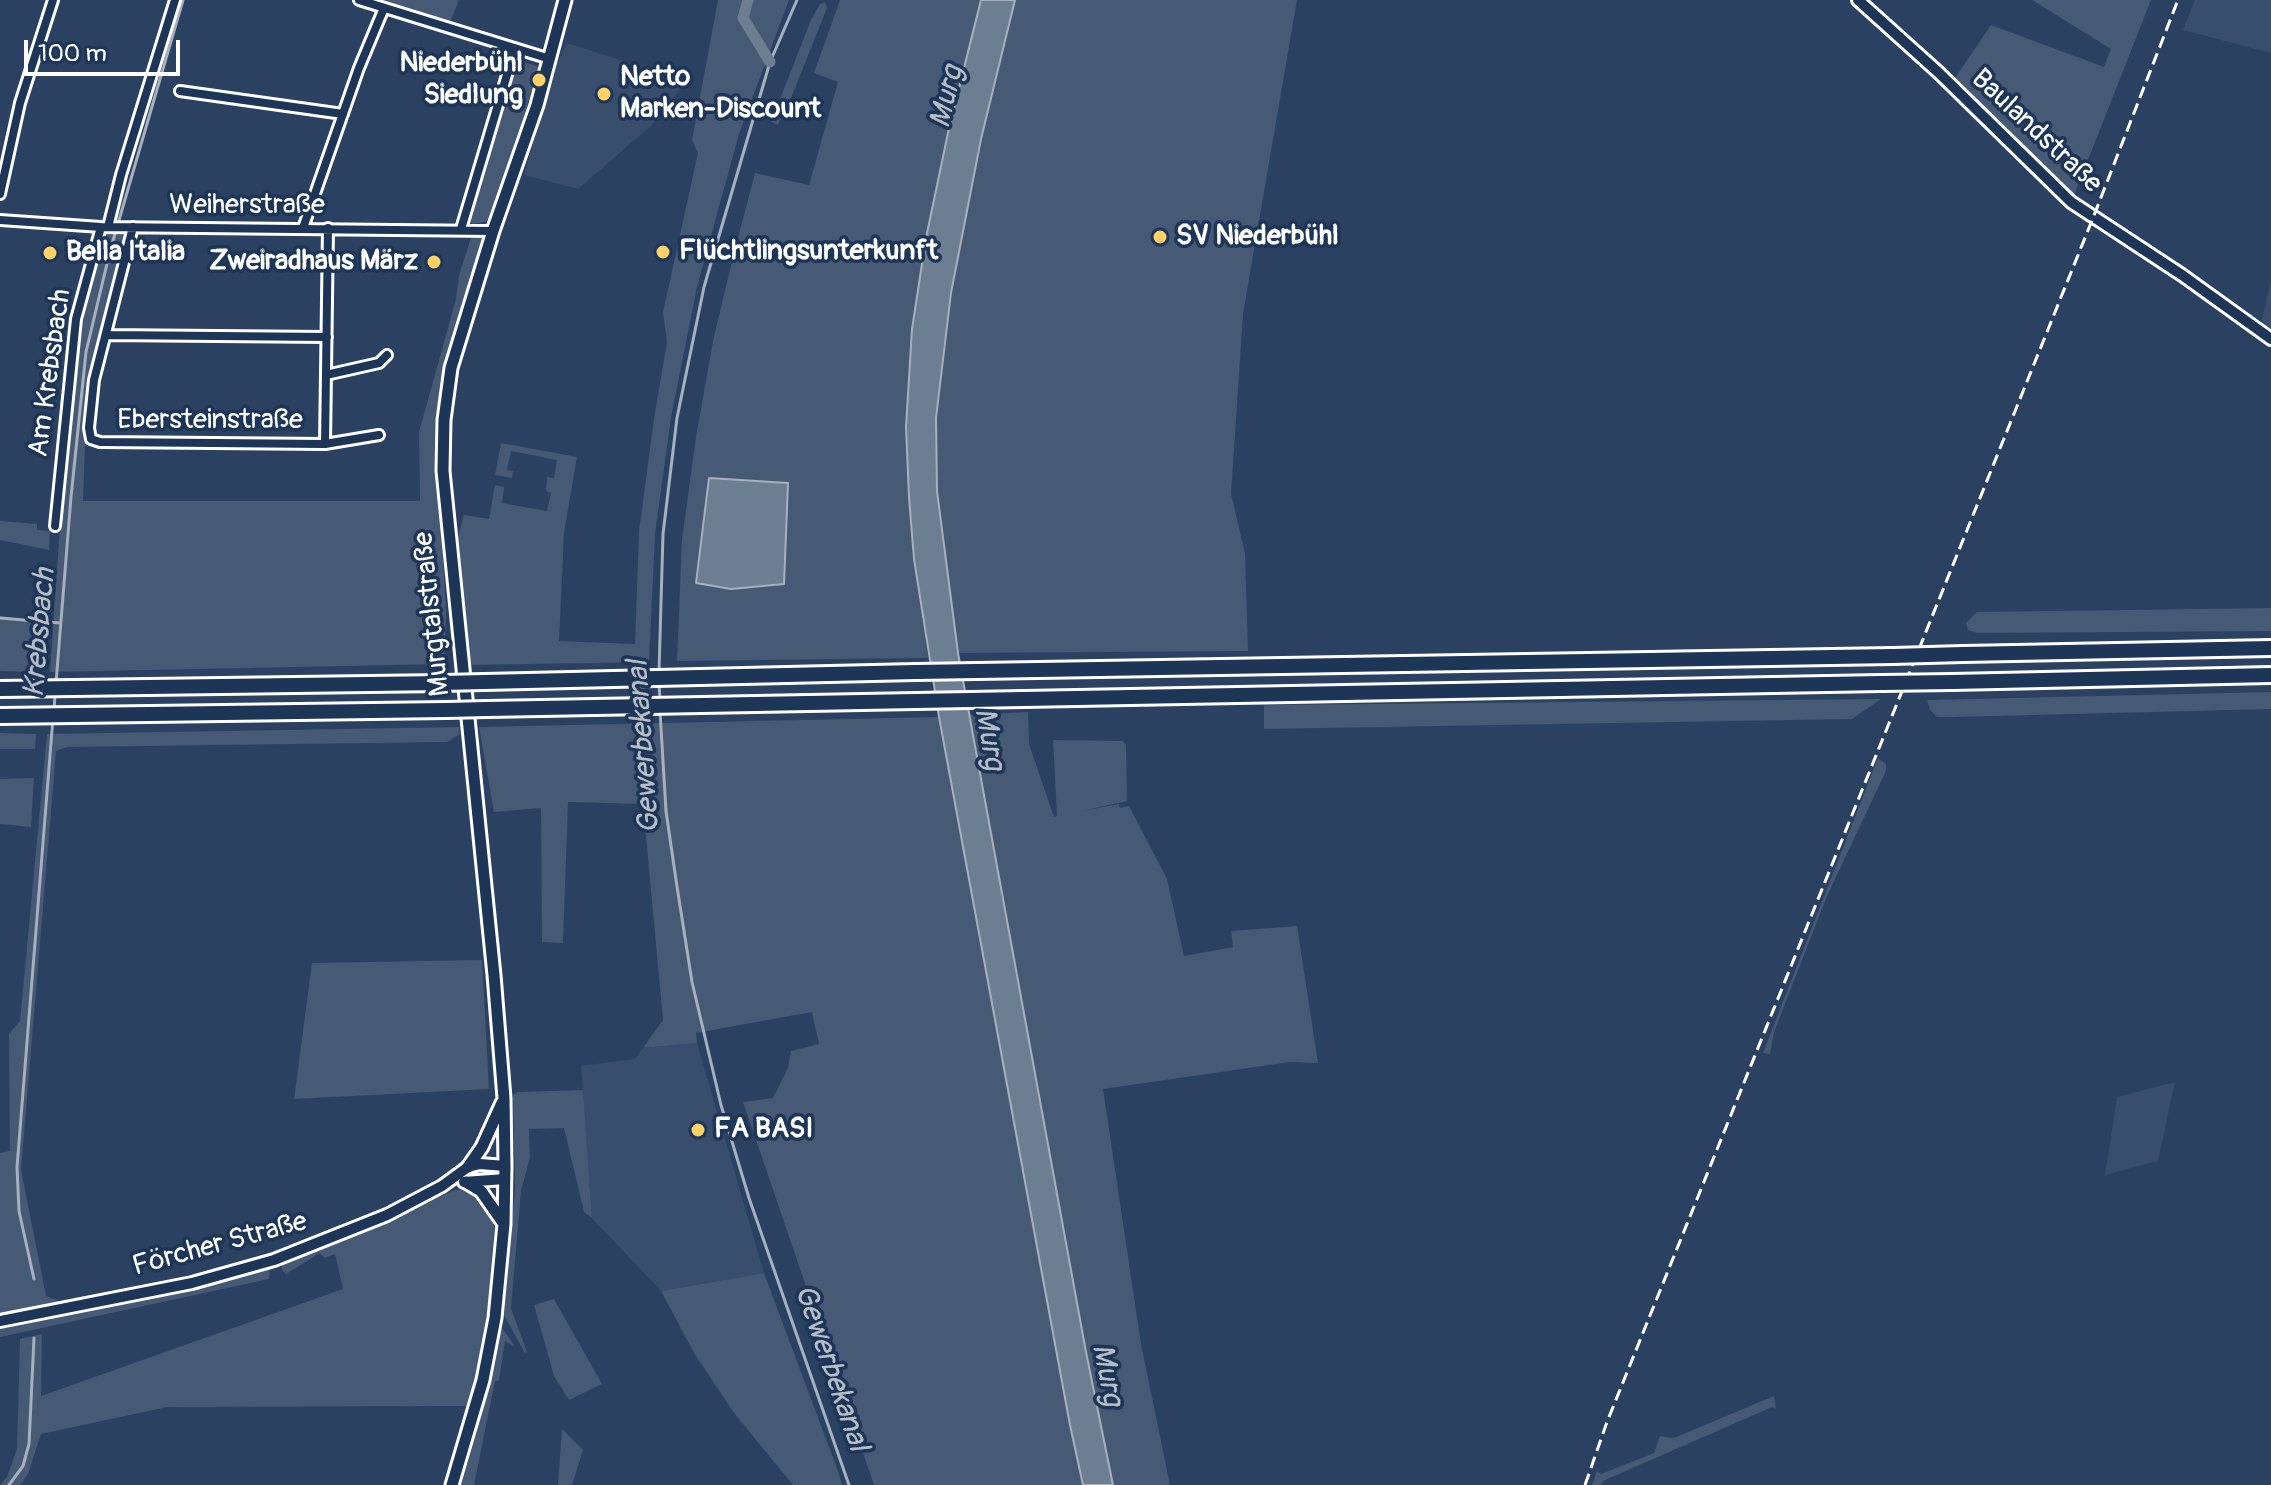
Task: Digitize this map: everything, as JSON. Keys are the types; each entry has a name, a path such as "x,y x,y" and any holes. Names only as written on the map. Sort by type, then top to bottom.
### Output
{"highway":[{"path":"0,689 2271,648"},
{"path":"0,716 2271,675"}],"main road":[{"name":"Murgtalstraße","path":"452,1485 483,1380 495,1318 504,1224 505,1173 504,1098 494,975 443,471 444,420 451,368 493,231 537,105 565,0"},
{"path":"468,1167 482,1147 504,1098"},
{"path":"466,1182 481,1191 504,1224"}],"street":[{"path":"0,194 20,103 53,0"},
{"name":"Am Krebsbach","path":"55,526 76,319 110,227 121,175 175,0"},
{"path":"359,0 550,59"},
{"name":"Baulandstraße","path":"1858,0 1938,72 2071,202 2182,275 2271,339"},
{"path":"303,228 384,8"},
{"path":"461,229 515,48"},
{"path":"180,91 343,114"},
{"name":"Weiherstraße","path":"0,220 110,227 493,231"},
{"path":"133,227 106,335 327,337"},
{"path":"325,444 328,228"},
{"name":"Ebersteinstraße","path":"106,335 91,406 89,435 95,442 325,444 379,435"},
{"path":"326,375 379,363 387,355"},
{"path":"468,1167 480,1164 505,1173"},
{"name":"Förcher Straße","path":"0,1321 192,1283 274,1260 375,1220 442,1186 468,1167"},
{"name":"Förcher Straße","path":"442,1186 505,1173"}],"shaded area":[{"path":"376,0 459,0 450,22"},
{"path":"718,0 789,0 739,134 697,287 671,418 655,534 649,662 470,665 458,537 464,515 489,519 495,485 504,487 502,503 547,511 551,493 546,491 547,477 554,478 557,460 511,451 507,470 513,471 512,478 495,475 501,443 577,457 564,533 559,641 635,644 639,531 667,342 663,312 698,153 692,140"},
{"path":"840,0 981,0 949,128 912,329 908,378 909,497 928,658 677,661 682,539 696,437 713,341 733,257 755,173 809,185 838,82 814,73"},
{"path":"981,0 1015,0 981,139 951,293 936,418 937,491 958,653 1113,1485 1083,1485 1070,1425 939,717 914,559 906,427 912,329 926,238 949,128"},
{"path":"1015,0 1297,0 1243,314 1231,494 1245,553 1248,651 958,653 937,491 936,418 942,353 961,231"},
{"path":"2032,0 2151,0 2073,198 2033,165 1955,78 1991,25 2104,67 2111,49"},
{"path":"2195,0 2271,0 2271,53 2183,30"},
{"path":"825,2 827,8 778,125 771,122 811,20 820,4"},
{"path":"567,43 687,81 651,126 578,189 524,175 556,65"},
{"path":"518,60 539,67 493,216 485,222 472,224 469,216"},
{"path":"107,235 124,235 87,390 83,501 420,501 419,432 456,299 459,275 471,238 473,235 482,237 484,248 439,427 437,458 446,612 444,664 50,672 60,527 78,347 87,301"},
{"path":"2271,279 2271,332 2261,324"},
{"path":"709,478 788,483 784,584 731,589 696,583"},
{"path":"0,521 37,524 37,530 50,531 49,550 0,540"},
{"path":"2271,608 2271,631 1977,633 1968,630 1966,623 1977,612"},
{"path":"0,616 45,621 43,672 0,671"},
{"path":"2271,692 2271,709 1955,717 1937,717 1930,710 1927,700"},
{"path":"1881,699 1852,719 1264,729 1264,705"},
{"path":"1028,712 1029,744 1054,817 1057,816 1053,740 1123,741 1126,745 1127,801 1082,811 1119,804 1120,808 1129,806 1167,879 1184,956 1233,947 1231,931 1297,926 1318,1063 1290,1062 1103,1089 1141,1344 1170,1485 1113,1485 1086,1352 970,715"},
{"path":"939,717 1083,1485 874,1485 743,1102 773,1098 788,1068 791,1051 819,1044 812,1012 696,1033 697,1043 643,1048 663,1020 643,804 568,802 563,943 542,942 541,808 494,812 479,727"},
{"path":"459,727 460,734 447,742 67,747 56,751 21,1170 46,1296 57,1300 56,1304 0,1316 0,1153 10,1151 9,1034 20,1021 47,734"},
{"path":"0,733 36,734 35,749 0,749"},
{"path":"1878,758 1886,764 1886,771 1827,896 1774,1032 1770,1054 1763,1053"},
{"path":"34,778 31,827 0,824 0,779"},
{"path":"482,960 489,1089 294,1099 312,963"},
{"path":"697,1043 764,1273 661,1291 592,1218 581,1066 635,1059 643,1048"},
{"path":"2175,1082 2158,1161 2105,1175 2117,1097"},
{"path":"583,1090 592,1218 584,1212 564,1128 529,1129 530,1157 521,1191 511,1308 525,1353 504,1315 515,1189 513,1095 518,1092"},
{"path":"455,1190 467,1190 481,1199 495,1220 484,1355 469,1406 167,1407 41,1434 28,1474 20,1485 0,1485 7,1477 17,1449 20,1339 42,1334 41,1396 343,1289 335,1254 325,1258 320,1253 286,1274 282,1266 284,1262"},
{"path":"266,1268 270,1271 269,1279 0,1337 0,1327 184,1290"},
{"path":"764,1273 842,1485 793,1485 734,1413 694,1353 661,1291"},
{"path":"554,1299 602,1384 569,1400 554,1376 534,1305"},
{"path":"503,1329 515,1347 505,1341 499,1381 495,1381 474,1485 458,1485 468,1463 491,1379 500,1330"},
{"path":"1774,1396 1776,1409 1772,1407 1603,1481 1601,1485 1592,1485 1597,1471 1601,1474 1654,1453 1660,1436 1674,1438"},
{"path":"562,1429 583,1450 572,1485 558,1485"}],"waterway":[{"name":"Krebsbach","path":"56,683 86,352 110,251 183,0"},
{"path":"748,0 743,18 770,62"},
{"name":"Gewerbekanal","path":"659,672 663,534 677,418 704,287 770,62 797,0"},
{"path":"0,618 60,623"},
{"name":"Gewerbekanal","path":"659,683 660,700"},
{"name":"Krebsbach","path":"54,711 55,694"},
{"name":"Gewerbekanal","path":"660,711 666,811 676,880 692,982 721,1105 749,1198 849,1485"},
{"name":"Krebsbach","path":"34,1279 19,1211 17,1167 53,718"},
{"name":"Krebsbach","path":"9,1485 23,1466 29,1444 34,1338"}],"railway":[{"path":"1585,1485 1607,1422 2178,0"}],"place":[{"name":"Niederbühl Siedlung","path":"539,80"},
{"name":"Netto Marken-Discount","path":"604,94"},
{"name":"SV Niederbühl","path":"1160,237"},
{"name":"Flüchtlingsunterkunft","path":"663,252"},
{"name":"Bella Italia","path":"50,253"},
{"name":"Zweiradhaus März","path":"434,262"},
{"name":"FA BASI","path":"698,1130"}],"water label":[{"name":"Murg","path":"948,97"},
{"name":"Murg","path":"988,739"},
{"name":"Murg","path":"1106,1375"}]}
